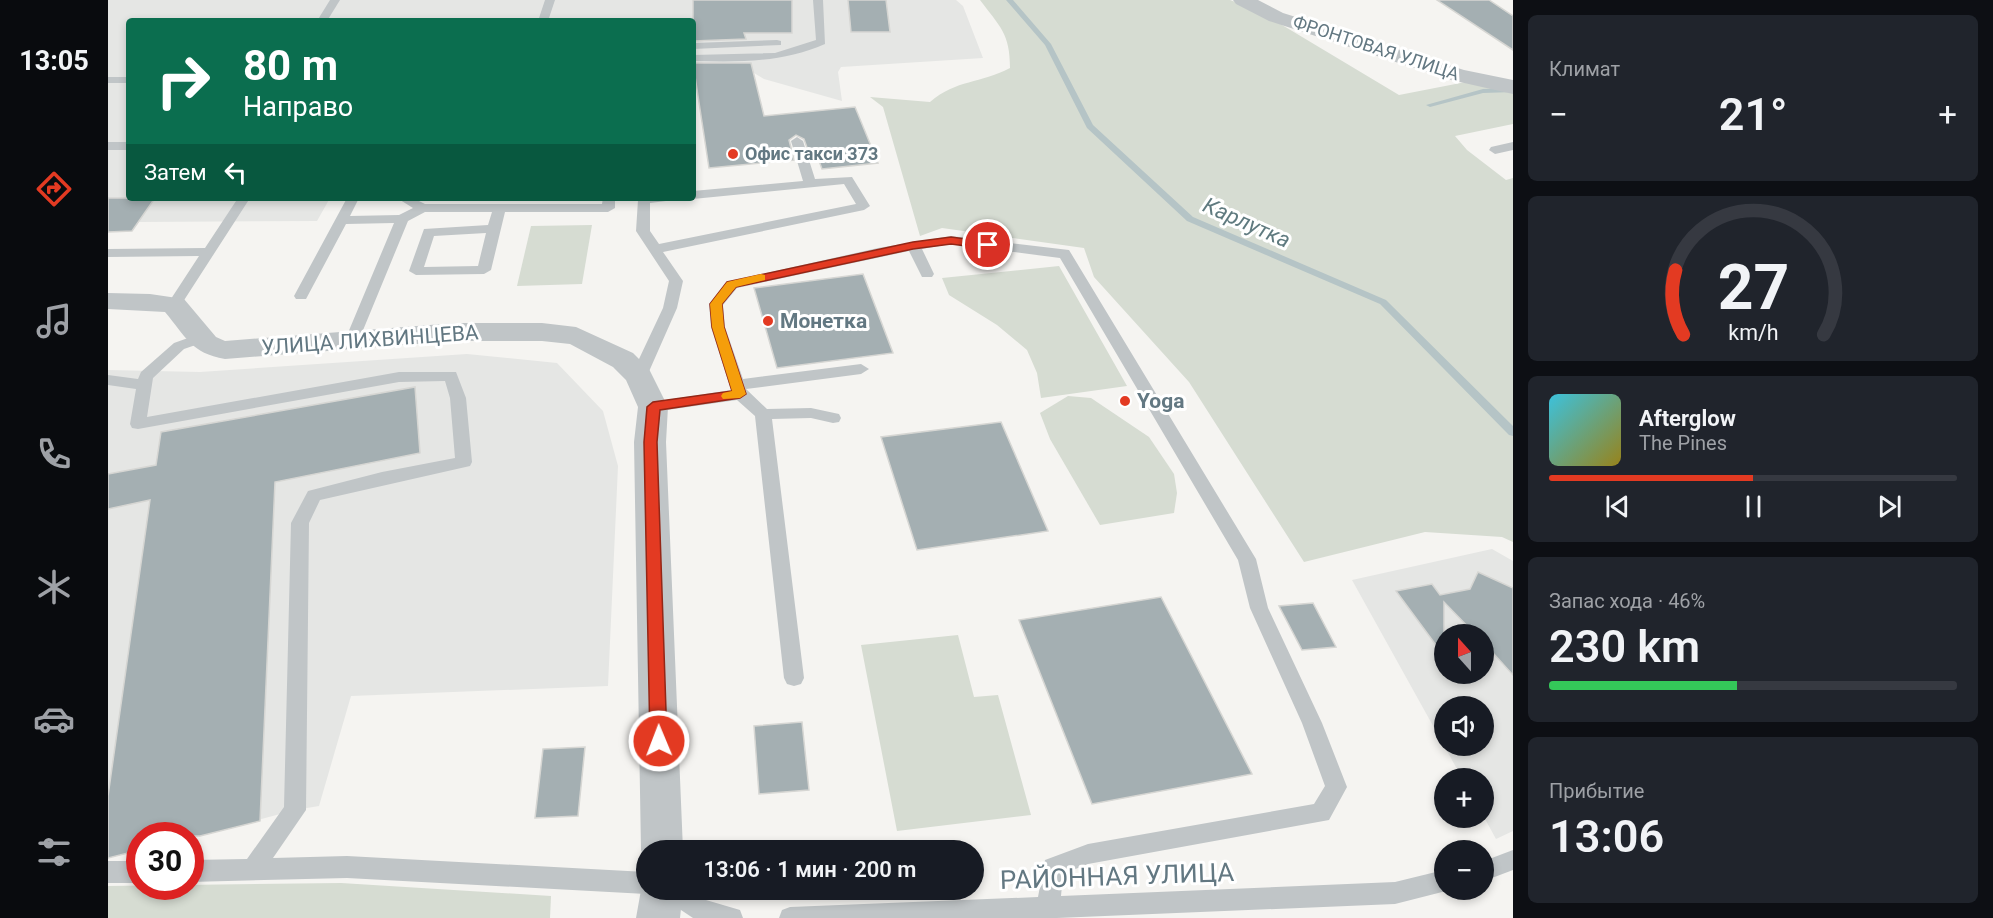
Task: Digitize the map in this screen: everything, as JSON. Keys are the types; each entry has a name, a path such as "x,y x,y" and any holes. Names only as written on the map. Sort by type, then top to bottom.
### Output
{"street":[{"name":"ФРОНТОВАЯ УЛИЦА","path":"1243,0 1276,17 1459,75 1513,87"},
{"path":"108,301 174,305"},
{"name":"УЛИЦА ЛИХВИНЦЕВА","path":"174,305 213,348 225,350 455,332 542,332 576,336 603,348 622,360 646,392"},
{"path":"646,392 650,442 662,840"},
{"path":"658,918 661,900"}],"lane":[{"path":"324,18 334,0"},
{"path":"544,18 550,0"},
{"path":"696,58 771,57 801,52 821,42 818,0"},
{"path":"696,46 777,43"},
{"path":"108,80 126,80"},
{"path":"796,141 810,184"},
{"path":"108,146 126,146"},
{"path":"1495,150 1513,146"},
{"path":"656,249 864,206 848,180 696,195"},
{"path":"174,305 242,201"},
{"path":"301,296 351,201"},
{"path":"409,201 423,208 608,208 609,201"},
{"path":"644,201 643,231 676,281 646,392 738,389 861,369"},
{"path":"341,220 402,219 423,208"},
{"path":"494,229 429,232 416,272 484,270 500,208"},
{"path":"352,340 402,219"},
{"path":"794,678 763,414 738,389 718,327 716,304 732,285 913,245 951,240 1064,253 1079,284 1246,559 1259,608 1312,723 1336,787 1321,813 1088,854 1053,867 1048,907"},
{"path":"913,245 927,274"},
{"path":"108,253 208,252"},
{"path":"202,338 179,346 146,376 138,424 399,377 451,376 458,398 464,462 382,478 314,495 300,523 295,810 252,870"},
{"path":"108,380 144,386"},
{"path":"763,414 812,413 833,418"},
{"path":"1494,867 1513,860"},
{"path":"204,871 347,867 636,882"},
{"path":"108,872 126,872"},
{"name":"РАЙОННАЯ УЛИЦА","path":"790,918 1395,893 1434,883"},
{"path":"686,900 701,910 732,918"}],"shaded area":[{"path":"108,0 956,0 963,6 983,58 841,67 838,72 842,101 764,79 754,73 696,78 696,18 126,18 126,201 328,201 317,221 139,222 132,231 108,232"},
{"path":"980,0 1230,0 1257,10 1399,95 1476,80 1513,88 1513,124 1455,136 1467,150 1506,180 1513,178 1513,542 1502,537 1425,532 1304,562 1189,382 1094,277 1084,248 942,228 920,236 883,107 870,97 930,102 959,85 989,77 1010,68 1006,38"},
{"path":"592,225 582,284 517,286 531,226"},
{"path":"1059,266 1127,386 1041,398 1037,373 1027,350 997,325 949,295 942,278"},
{"path":"467,354 557,363 603,411 618,466 608,686 351,696 319,806 295,810 204,834 204,822 126,822 126,846 108,858 108,370 200,372"},
{"path":"1068,396 1091,398 1149,437 1174,474 1177,493 1174,513 1100,525 1050,439 1040,413"},
{"path":"1492,549 1513,561 1513,831 1496,839 1490,828 1494,828 1494,768 1456,768 1450,756 1494,756 1494,696 1434,696 1434,728 1352,580"},
{"path":"958,635 974,697 998,695 1031,815 897,831 861,645"},
{"path":"341,883 551,896 550,918 108,918 108,886 126,886 126,900 204,900 204,885"}],"building":[{"path":"693,0 792,0 792,33 744,33 746,39 696,41 696,18 693,18"},
{"path":"848,0 886,0 890,32 851,32"},
{"path":"1437,0 1489,0 1513,16 1513,50"},
{"path":"696,63 751,63 764,116 855,107 878,163 822,169 818,158 811,159 804,139 796,135 789,140 794,160 709,168 696,83"},
{"path":"108,198 153,201 132,231 108,232"},
{"path":"863,274 893,353 777,368 754,288"},
{"path":"415,387 420,453 275,482 260,821 204,835 204,822 126,822 126,854 108,858 108,796 150,500 108,509 108,474 156,465 161,432"},
{"path":"1001,422 1048,531 917,550 881,437"},
{"path":"1478,572 1513,588 1513,675 1494,654 1494,624 1465,624 1444,602 1444,624 1434,624 1434,642 1396,591 1432,584 1440,595 1470,589"},
{"path":"1161,597 1252,774 1092,804 1019,620"},
{"path":"1313,603 1336,647 1302,650 1279,606"},
{"path":"802,722 809,790 759,794 754,726"},
{"path":"585,747 578,816 535,818 543,749"}],"waterway":[{"name":"Карлутка","path":"1009,0 1048,44 1090,126 1190,219 1383,302 1513,432"},
{"path":"1430,105 1483,91 1513,90"}],"slow traffic":[{"path":"728,396 740,394 718,327 716,304 732,285 761,278"}],"place":[{"name":"Офис такси 373","path":"733,154"},
{"name":"Монетка","path":"768,321"},
{"name":"Yoga","path":"1125,401"}],"route":[{"path":"659,741 650,442 653,407 740,394 718,327 716,304 732,285 823,264 913,245 951,240 988,245"}]}
